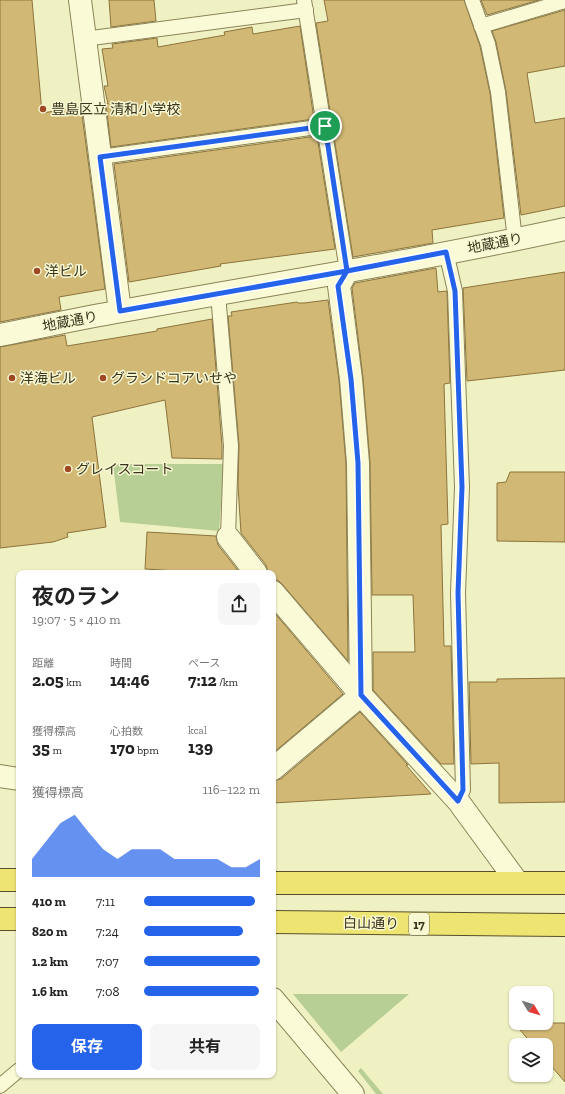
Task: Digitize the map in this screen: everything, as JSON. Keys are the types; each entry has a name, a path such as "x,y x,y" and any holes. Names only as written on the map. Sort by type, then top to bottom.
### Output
{"highway":[{"path":"0,880 16,880"},
{"path":"276,883 565,883"},
{"path":"0,919 16,919"},
{"name":"白山通り","path":"276,922 565,925"}],"street":[{"path":"80,0 120,311"},
{"name":"地蔵通り","path":"0,335 120,311 515,240 565,229"},
{"path":"347,271 338,286 351,379 358,463 361,695"},
{"path":"228,538 254,570"},
{"path":"276,596 361,695 458,801 518,883"},
{"path":"276,766 361,695"},
{"path":"0,776 16,779"},
{"path":"276,1003 353,1094"}],"lane":[{"path":"472,0 488,44 498,92 515,240"},
{"path":"481,26 565,1"},
{"path":"84,39 305,5 347,271"},
{"path":"100,157 325,126"},
{"path":"446,252 455,291 462,487 458,593 463,790 458,801"},
{"path":"218,294 231,446 228,538"},
{"path":"0,1086 16,1073"}],"green space":[{"path":"113,464 224,464 219,531 120,522"},
{"path":"293,994 409,994 341,1052"},
{"path":"361,1068 383,1094 376,1094 358,1071"}],"building":[{"name":"豊島区立 清和小学校","path":"0,0 32,0 42,113 81,107 105,289 59,297 61,310 0,322"},
{"path":"109,0 154,0 156,21 111,27"},
{"path":"324,0 464,0 480,46 490,93 504,218 432,230 433,243 353,257 316,23 328,21"},
{"path":"481,0 539,0 487,15"},
{"path":"565,10 565,66 527,73 535,123 565,118 565,206 521,215 506,91 496,42 492,31"},
{"path":"300,26 314,119 111,147 106,104 108,104 104,86 108,86 102,49 113,48 112,44 157,38 158,47 225,35 224,32 252,27 253,34"},
{"path":"317,136 335,249 220,264 221,266 129,282 114,164"},
{"path":"436,268 438,292 447,292 450,383 444,384 448,524 441,525 444,646 451,646 454,764 441,764 373,690 373,652 415,652 413,595 372,595 370,462 363,378 352,288 355,283"},
{"path":"565,272 565,370 467,381 463,288"},
{"path":"328,300 339,380 346,464 348,661 282,584 276,580 276,570 267,570 266,565 241,533 238,486 239,445 228,316 232,316 231,312 297,302 304,303"},
{"path":"212,319 222,459 172,458 165,400 92,417 106,527 67,533 68,537 53,542 0,548 0,347 65,335 67,346 157,331 157,329"},
{"path":"510,472 565,472 565,542 497,541 497,483 506,482"},
{"path":"147,532 216,536 218,545 238,570 161,570 145,569"},
{"path":"276,615 343,694 276,750"},
{"path":"565,678 565,802 499,803 499,763 471,764 469,682 497,682 497,679"},
{"path":"360,712 408,765 406,765 431,794 276,803 276,780 281,779"},
{"path":"553,1023 565,1023 565,1082 553,1068 553,1038 527,1038 520,1030 553,1030"}],"place":[{"name":"豊島区立 清和小学校","path":"43,109"},
{"name":"洋ビル","path":"37,271"},
{"name":"洋海ビル","path":"12,378"},
{"name":"グランドコアいせや","path":"103,378"},
{"name":"グレイスコート","path":"68,469"}],"route":[{"path":"325,126 100,157 120,311 347,271 338,286 351,379 358,463 361,695 458,801 463,790 458,593 462,487 455,291 450,265 446,252 347,271 325,126"}]}
